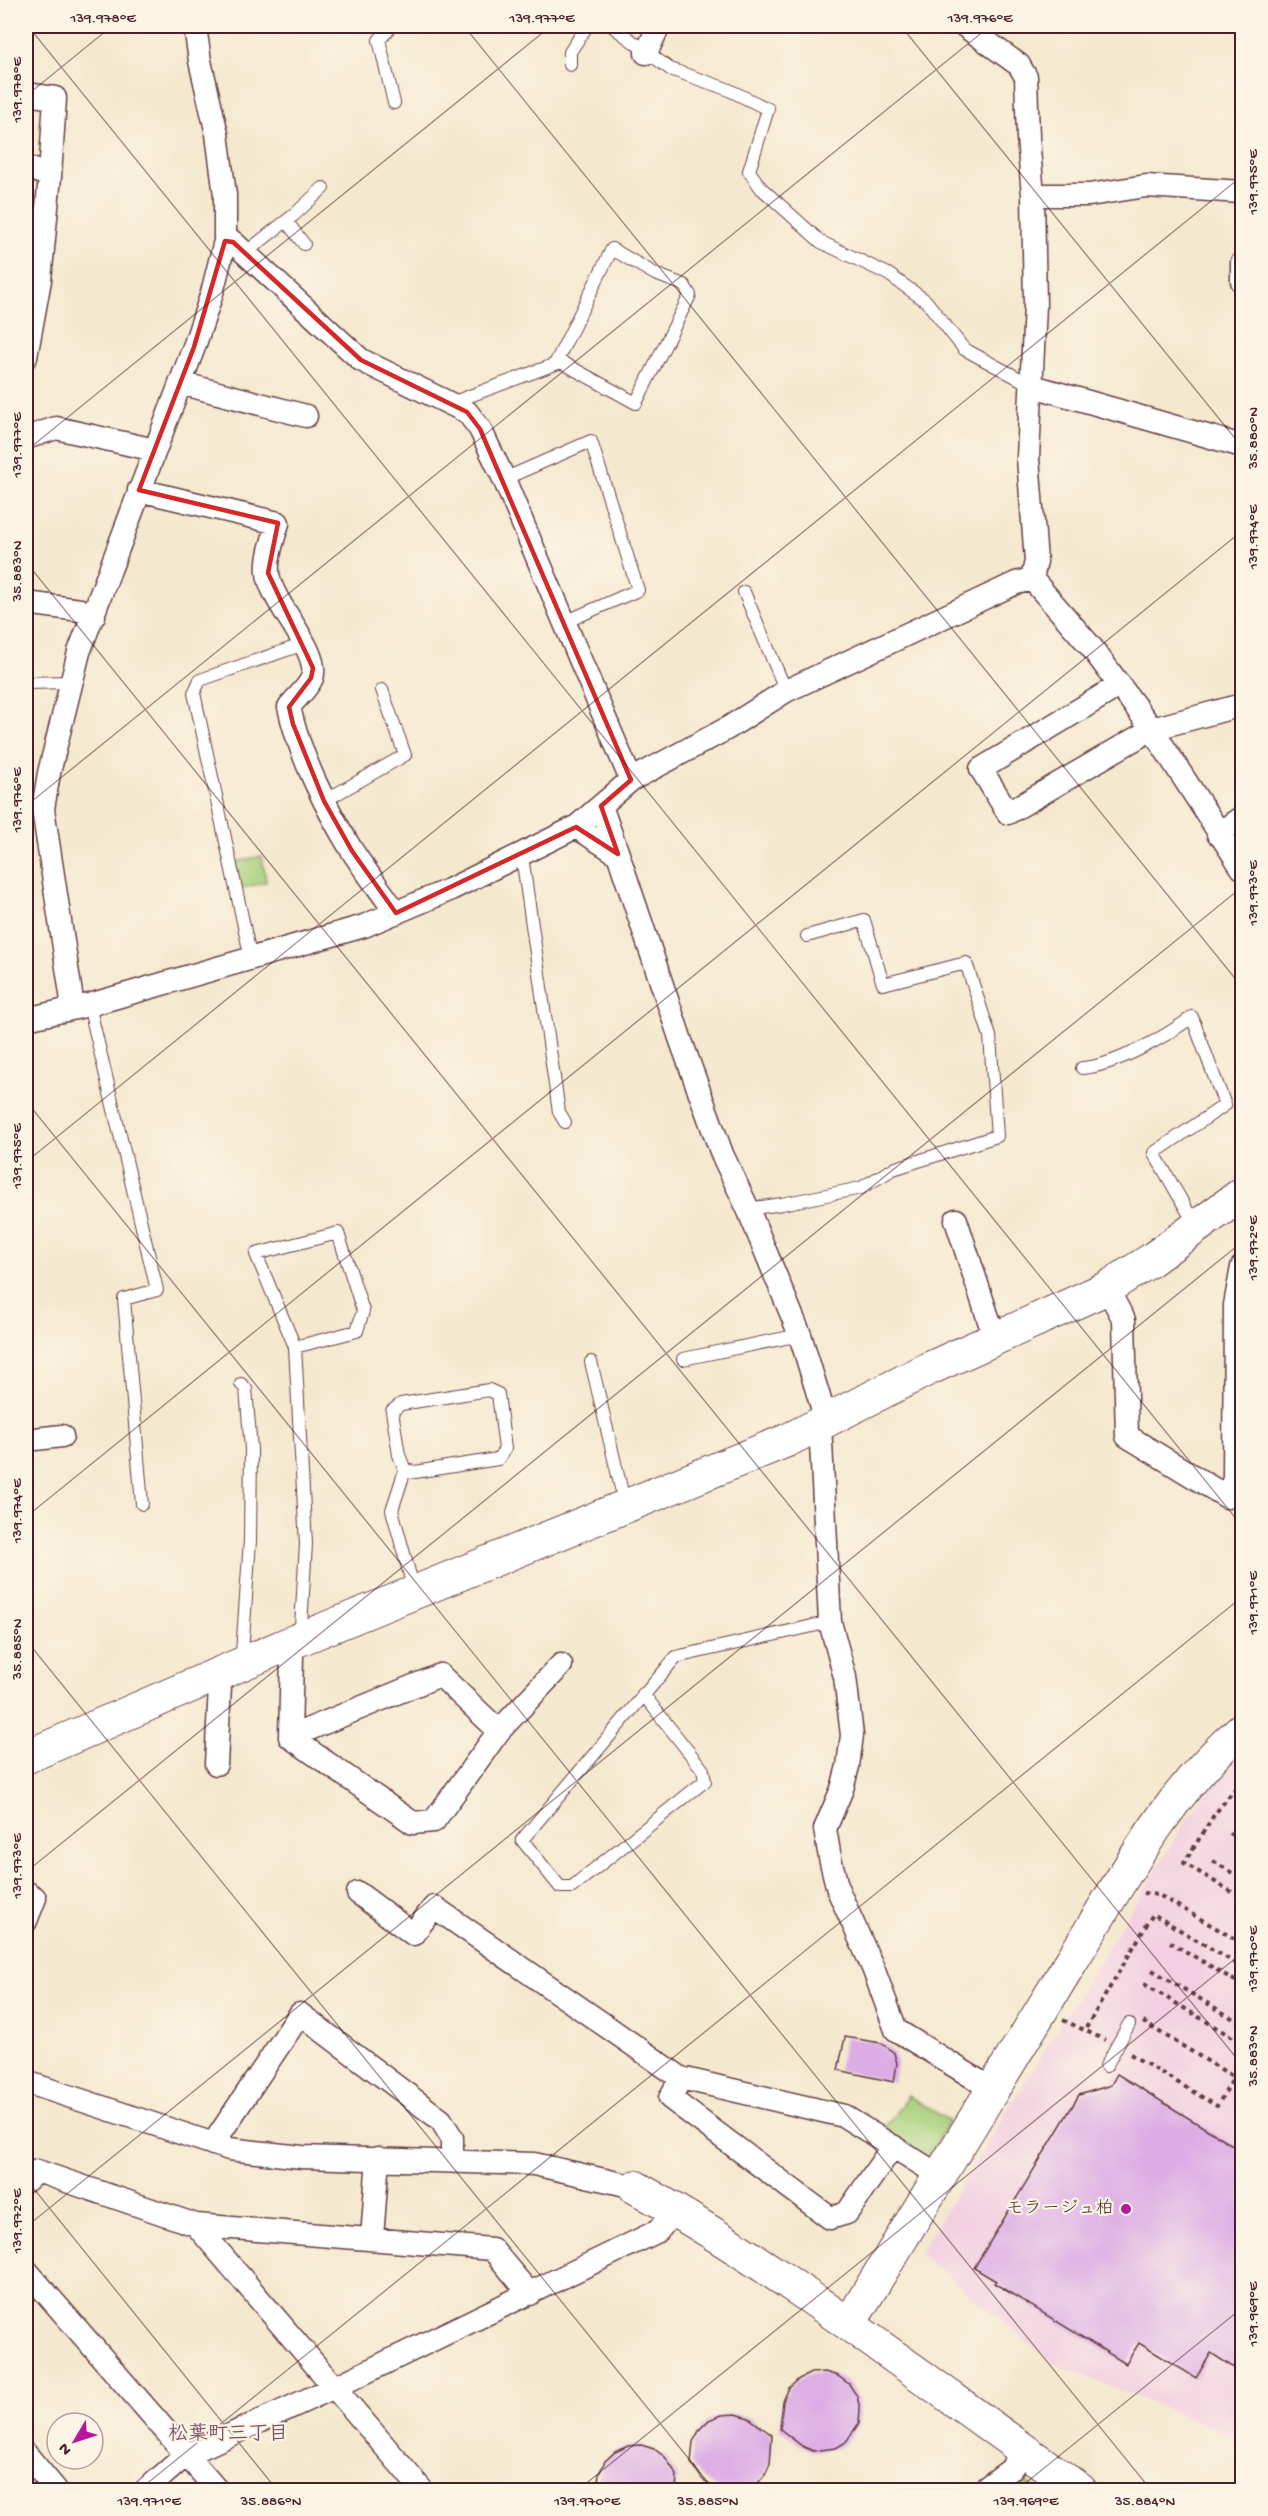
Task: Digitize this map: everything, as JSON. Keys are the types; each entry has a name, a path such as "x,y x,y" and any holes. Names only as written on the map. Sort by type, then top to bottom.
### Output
{"street":[{"path":"81,1006 42,809 80,652 180,383 212,292 225,241 225,195 217,134 200,61 195,26"},
{"path":"646,53 659,26"},
{"path":"965,26 1019,65 1026,77 1033,195 1033,386 1028,458 1036,561 1032,579"},
{"path":"26,94 55,98 50,177 33,277 26,357"},
{"path":"26,166 50,177"},
{"path":"1033,195 1089,195 1146,186 1242,192"},
{"path":"225,241 233,242 361,360 467,412 480,429 504,479 631,780"},
{"path":"1242,262 1242,281"},
{"path":"180,383 306,416"},
{"path":"1033,386 1242,446"},
{"path":"26,438 56,428 155,450"},
{"path":"139,490 278,523 268,573 278,602 304,644 313,668 312,678 289,707 293,724 324,801 352,851 396,913"},
{"path":"1032,579 1092,648 1152,729 1242,868"},
{"path":"26,1019 251,959 364,926 396,913 522,856 576,827 631,780 728,728 786,691 1017,583 1032,579"},
{"path":"26,603 80,610 94,616"},
{"path":"1120,685 981,769 1008,813 1152,729 1242,705"},
{"path":"601,806 722,1154 748,1209 800,1335 823,1421 830,1622 845,1677 852,1735 842,1789 825,1830 838,1890 873,1968 896,2030 992,2089"},
{"path":"1218,834 1242,817"},
{"path":"576,827 618,854"},
{"path":"27,1753 296,1640 788,1440 926,1370 1107,1288 1151,1260 1242,1194"},
{"path":"956,1220 995,1339"},
{"path":"1107,1288 1124,1320 1127,1436 1227,1497 1234,1479 1235,1305 1242,1268"},
{"path":"26,1440 63,1436"},
{"path":"290,1737 292,1656 296,1640"},
{"path":"290,1737 413,1823 434,1821 499,1731 561,1665"},
{"path":"216,1764 220,1686 230,1669"},
{"path":"290,1737 440,1675 499,1731"},
{"path":"849,2324 1163,1813 1213,1754 1242,1729"},
{"path":"26,1892 34,1898 26,1921"},
{"path":"358,1893 413,1934 434,1907 681,2078 844,2116 940,2176"},
{"path":"213,2144 300,2014 441,2120 452,2139 452,2160"},
{"path":"681,2078 670,2098 830,2218 847,2213 893,2146"},
{"path":"26,2082 229,2149 302,2157 534,2164 634,2187 675,2210 849,2324 1080,2490"},
{"path":"372,2238 378,2158"},
{"path":"26,2181 37,2171 196,2225 492,2249 530,2294"},
{"path":"146,2490 186,2455 335,2387 658,2232 675,2210"},
{"path":"196,2225 422,2490"},
{"path":"26,2270 217,2490"},
{"path":"983,2490 1010,2470 1024,2451"},
{"path":"26,2454 56,2490"}],"lane":[{"path":"392,26 380,40 394,103"},
{"path":"570,65 570,52 587,26"},
{"path":"612,26 670,69 727,89 768,109 749,171 760,188 821,242 888,274 926,301 964,349 1033,386"},
{"path":"245,253 323,188"},
{"path":"286,220 304,244"},
{"path":"451,403 561,362 636,403 690,295 684,285 655,274 612,249 555,364"},
{"path":"504,479 591,441 639,590 565,622"},
{"path":"744,592 786,691"},
{"path":"251,959 194,693 200,680 304,644"},
{"path":"26,682 72,681"},
{"path":"324,801 405,755 382,690"},
{"path":"522,856 559,1112 565,1122"},
{"path":"748,1209 861,1188 893,1169 997,1136 990,1036 966,963 883,984 864,920 807,936"},
{"path":"81,1006 157,1290 124,1299 142,1504"},
{"path":"1082,1068 1098,1067 1167,1035 1192,1017 1225,1105 1154,1153 1197,1227"},
{"path":"296,1347 357,1331 363,1311 338,1233 256,1254 296,1347 306,1544 301,1626 296,1640"},
{"path":"683,1359 800,1335"},
{"path":"591,1362 625,1506"},
{"path":"230,1669 242,1653 250,1541 250,1449 246,1389 242,1384"},
{"path":"405,1470 415,1472 498,1459 505,1449 498,1394 489,1390 401,1404 392,1411 399,1455 405,1470 392,1510 415,1592"},
{"path":"643,1694 704,1770 705,1781 572,1887 560,1887 522,1840 643,1694 676,1657 830,1622"},
{"path":"1106,2066 1132,2020"}],"path":[{"path":"1242,1780 1214,1815 1184,1863 1242,1898"},
{"path":"1235,1818 1242,1823"},
{"path":"1229,1833 1242,1841"},
{"path":"1213,1862 1242,1880"},
{"path":"1136,1892 1159,1895 1242,1944"},
{"path":"1086,2028 1153,1914 1242,1967"},
{"path":"1170,1942 1242,1986"},
{"path":"1152,1970 1242,2024"},
{"path":"1144,1984 1242,2043"},
{"path":"1058,2016 1068,2023 1086,2028 1217,2106 1242,2064"},
{"path":"1132,2020 1242,2082"}],"highlighted area":[{"path":"225,241 233,242 361,360 467,412 480,429 631,780 601,806 618,854 576,827 396,913 352,851 324,801 293,724 289,707 311,678 313,668 268,573 278,523 139,490 194,347"}],"shaded area":[{"path":"1242,1753 1242,2440 1053,2363 919,2253 1186,1821 1215,1780"}],"green space":[{"path":"262,856 266,882 242,888 235,862"},
{"path":"908,2096 949,2121 926,2160 882,2132"},
{"path":"1012,2473 1037,2490 990,2490"}],"building":[{"path":"845,2037 881,2043 894,2053 897,2063 894,2082 838,2070"},
{"name":"モラージュ柏","path":"1117,2074 1242,2151 1242,2373 1211,2353 1196,2378 1139,2343 1126,2364 994,2283 996,2281 974,2268 1079,2095 1111,2085"},
{"path":"825,2372 838,2376 849,2384 857,2396 860,2409 859,2423 846,2442 836,2448 813,2451 802,2446 780,2429 783,2401 789,2388 799,2379 811,2373"},
{"path":"736,2414 749,2418 772,2435 770,2464 765,2475 747,2490 720,2490 703,2480 691,2463 693,2442 700,2429 709,2420 722,2415"},
{"path":"641,2445 654,2449 665,2457 677,2475 676,2490 597,2490 599,2474 605,2461 615,2452 628,2446"}],"place":[{"name":"モラージュ柏","path":"1126,2209"}],"district":[{"name":"松葉町三丁目","path":"228,2435"}]}
